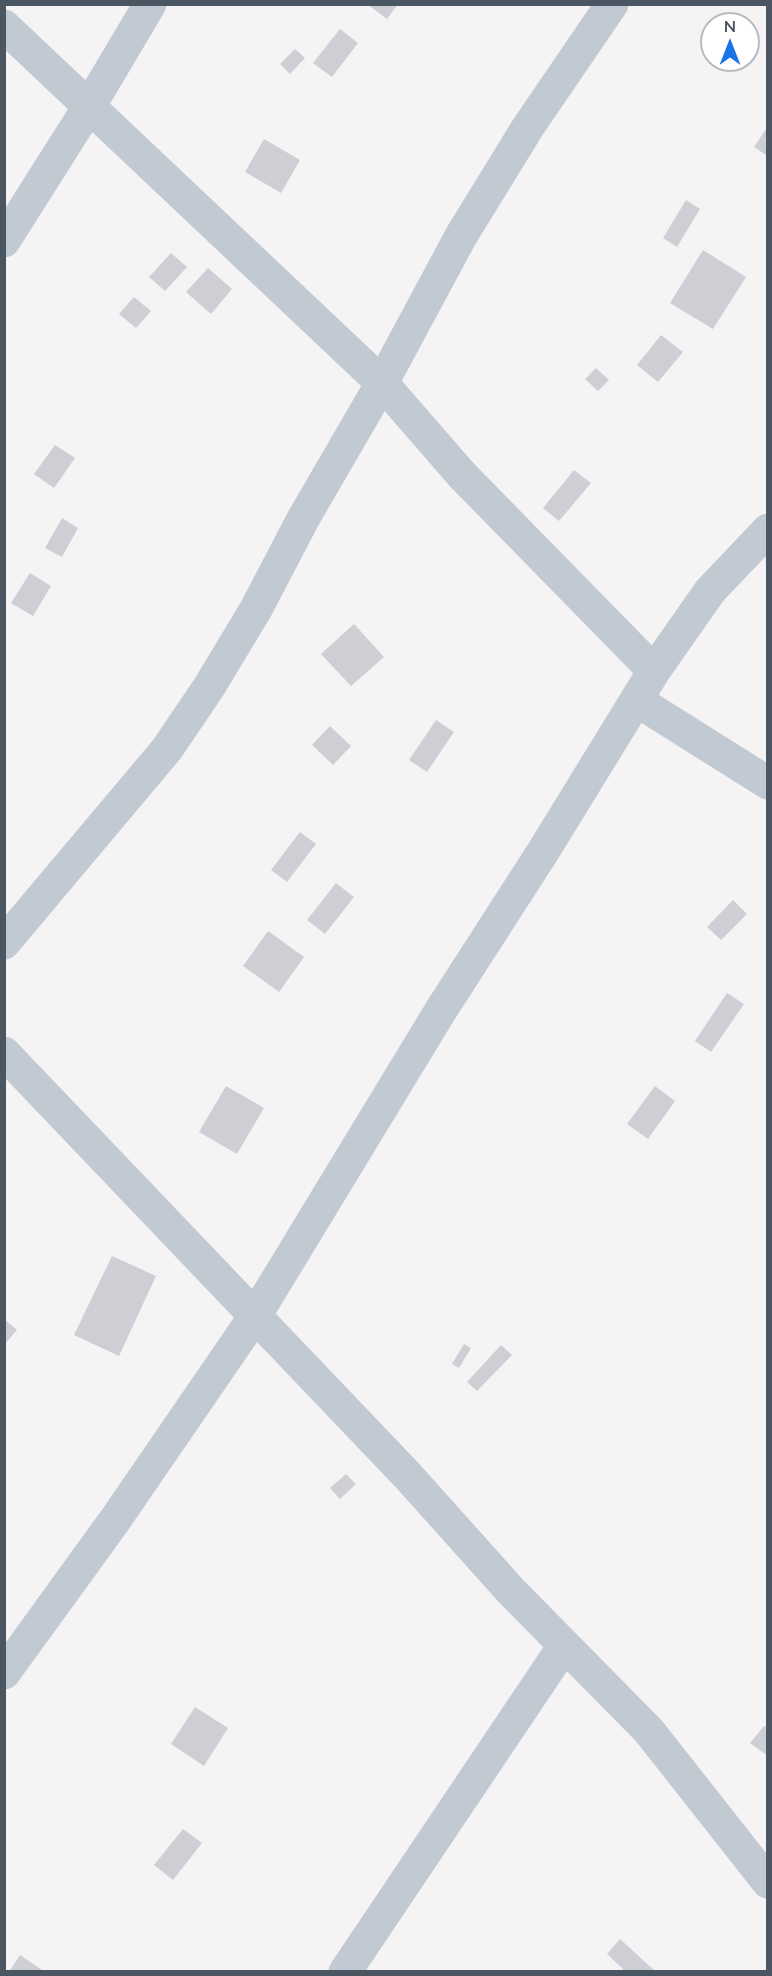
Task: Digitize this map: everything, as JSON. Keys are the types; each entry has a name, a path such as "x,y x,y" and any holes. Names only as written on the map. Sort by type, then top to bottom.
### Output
{"street":[{"path":"4,241 90,105 150,4"},
{"path":"4,943 167,749 209,687 256,609 303,519 382,383 461,236 528,127 612,4"},
{"path":"4,26 382,383 462,475 654,671"},
{"path":"4,1672 115,1520 255,1316 441,1010 550,840 654,671 710,591 768,530"},
{"path":"636,700 768,783"},
{"path":"4,1053 407,1475 511,1591 649,1731 768,1882"},
{"path":"345,1971 564,1646"}],"building":[{"path":"367,4 398,4 387,19"},
{"path":"340,29 358,43 332,77 313,63"},
{"path":"295,49 305,58 290,74 280,64"},
{"path":"768,126 768,153 766,155 754,147"},
{"path":"264,139 300,160 281,193 245,172"},
{"path":"686,200 700,209 677,247 663,238"},
{"path":"703,250 746,277 713,329 670,303"},
{"path":"171,253 187,267 165,291 149,277"},
{"path":"208,268 232,289 211,314 186,292"},
{"path":"134,297 151,311 136,328 119,314"},
{"path":"661,335 683,352 658,382 637,365"},
{"path":"596,368 609,380 598,391 585,379"},
{"path":"55,445 75,458 54,488 34,474"},
{"path":"574,470 591,483 559,521 543,508"},
{"path":"62,518 78,528 62,557 45,548"},
{"path":"30,573 51,586 33,616 11,603"},
{"path":"354,624 384,657 351,686 321,654"},
{"path":"436,720 454,732 427,772 409,760"},
{"path":"330,726 351,746 333,765 312,745"},
{"path":"300,832 316,844 287,882 271,870"},
{"path":"336,883 354,897 325,934 307,920"},
{"path":"733,900 747,914 721,940 707,927"},
{"path":"268,931 304,957 279,992 243,966"},
{"path":"727,993 744,1004 711,1052 695,1041"},
{"path":"226,1086 264,1108 237,1154 199,1132"},
{"path":"655,1086 675,1101 648,1139 627,1124"},
{"path":"112,1256 156,1276 119,1356 74,1335"},
{"path":"4,1319 17,1330 4,1345"},
{"path":"464,1344 471,1348 459,1368 452,1364"},
{"path":"501,1345 512,1355 477,1391 467,1382"},
{"path":"346,1474 356,1484 340,1499 330,1488"},
{"path":"195,1707 228,1728 204,1766 171,1744"},
{"path":"764,1726 768,1728 768,1751 765,1754 750,1743"},
{"path":"183,1829 202,1843 173,1880 154,1865"},
{"path":"620,1939 656,1972 621,1972 623,1969 607,1954"},
{"path":"20,1955 45,1972 9,1972"}]}
